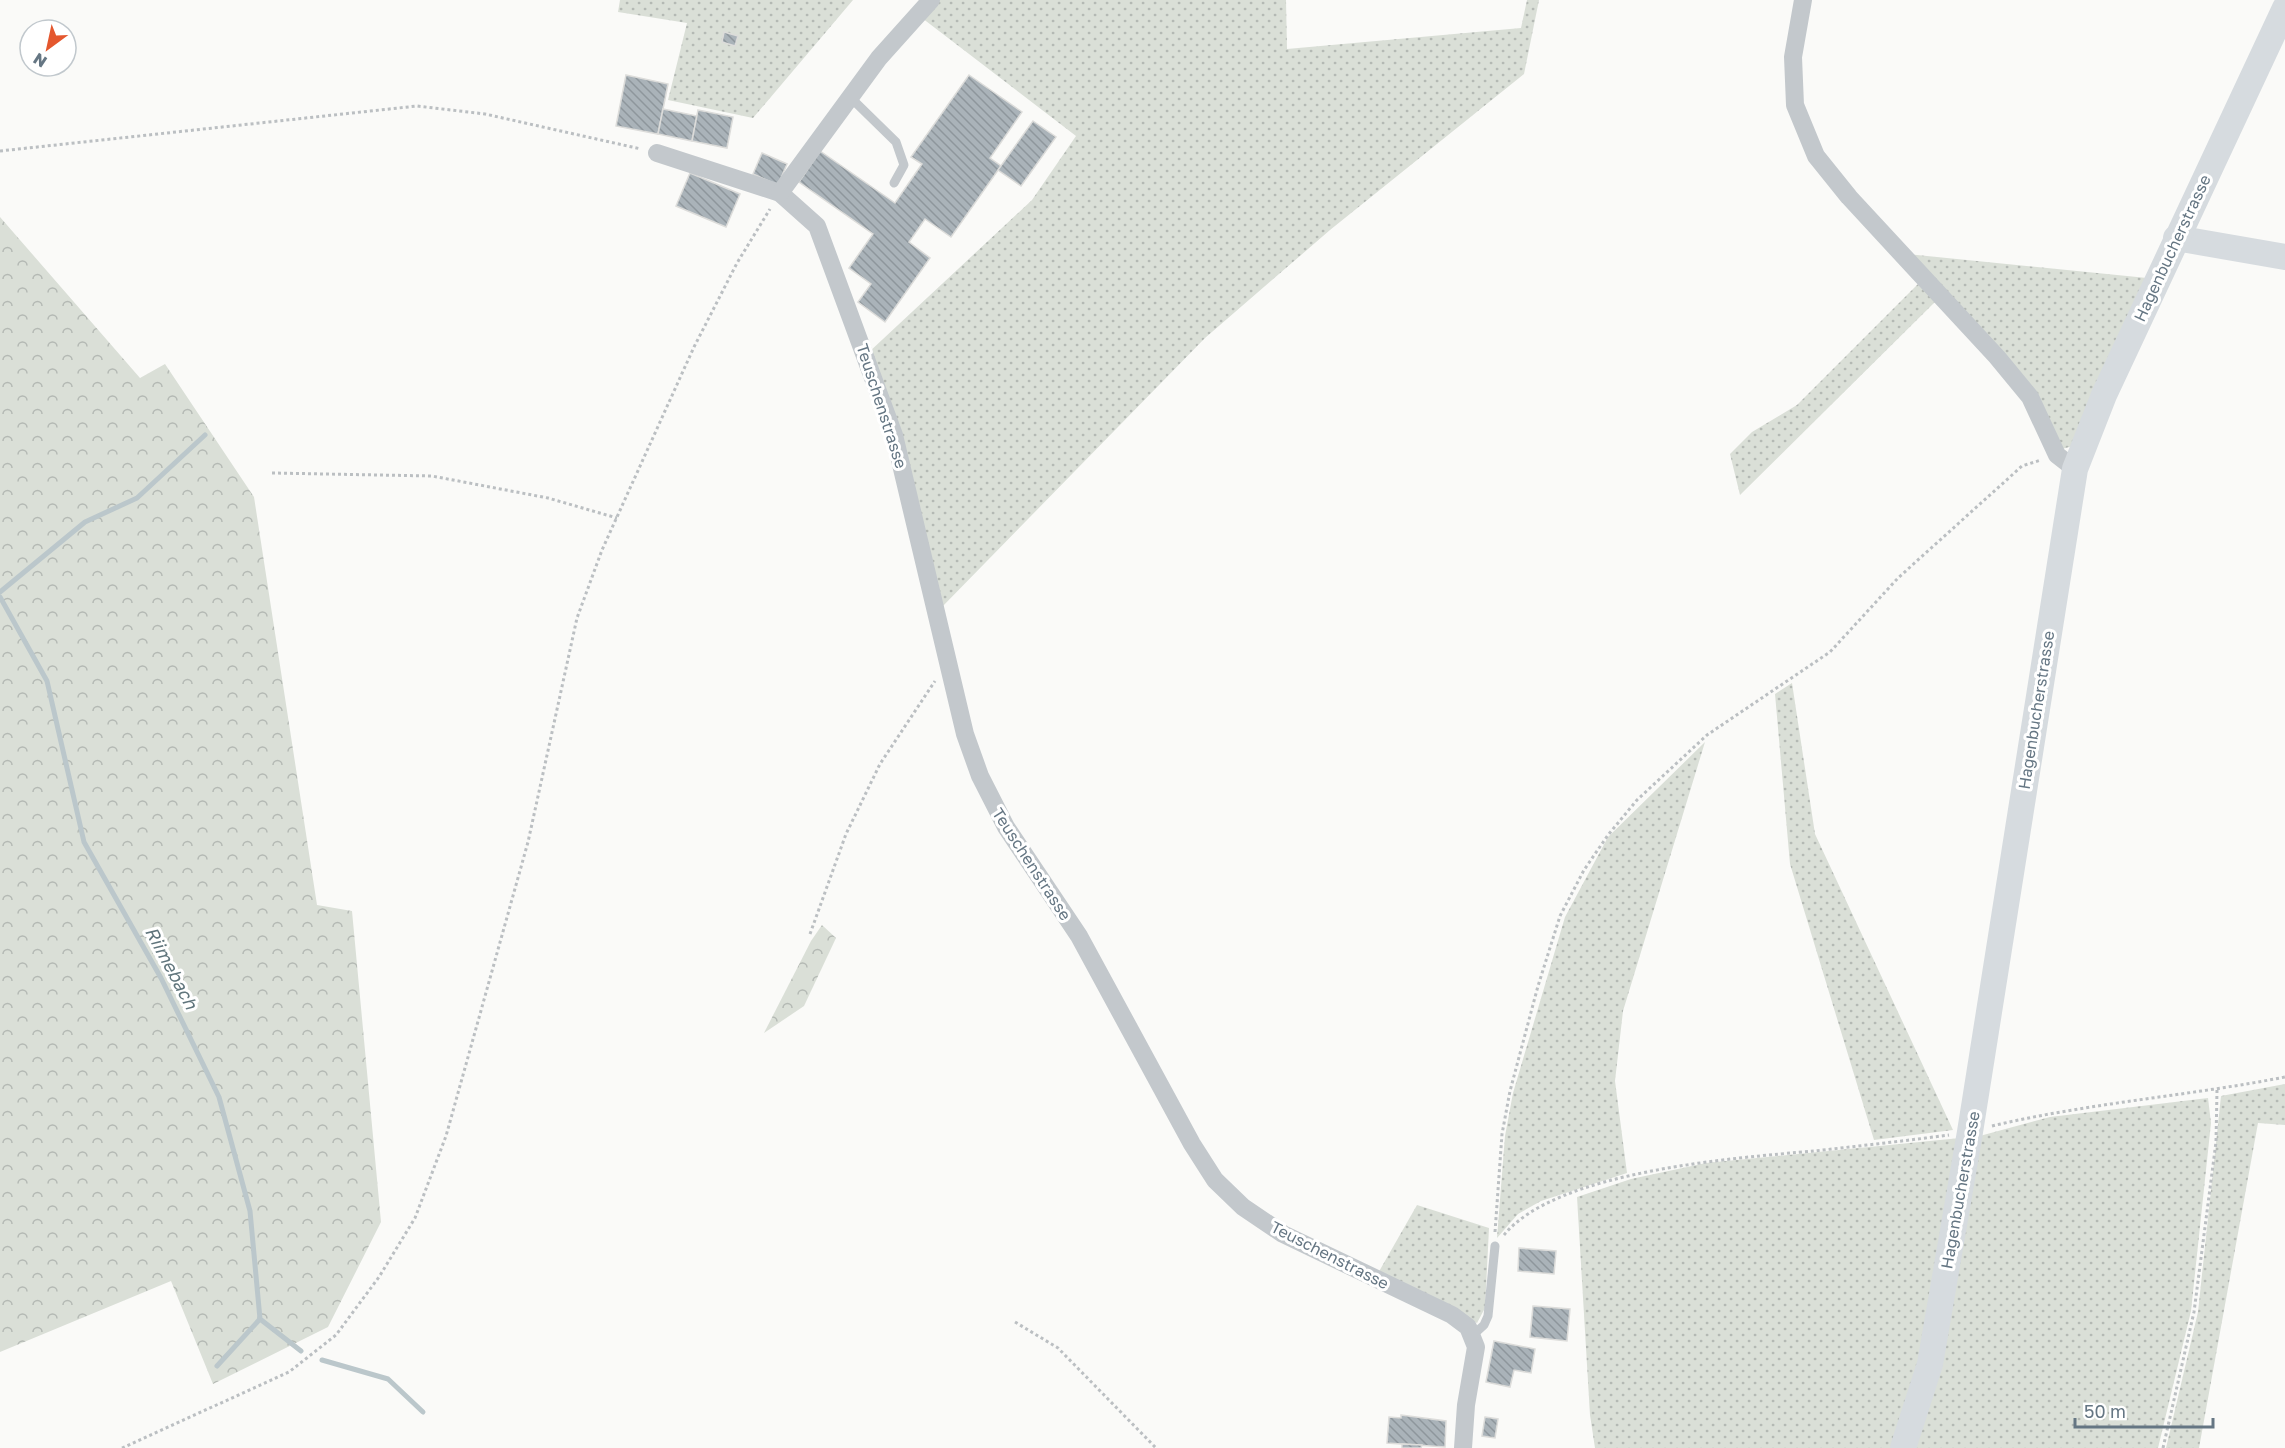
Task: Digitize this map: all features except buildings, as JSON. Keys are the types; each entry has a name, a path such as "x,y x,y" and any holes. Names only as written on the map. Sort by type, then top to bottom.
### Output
{"street":[{"path":"780,193 879,58 931,0"},
{"path":"1803,0 1793,57 1795,105 1816,156 1849,197 1990,349 2030,397 2066,462"},
{"name":"Hagenbucherstrasse","path":"1903,1448 1930,1364 1970,1132 2066,462 2104,395 2285,8"},
{"name":"Teuschenstrasse","path":"657,153 780,193 817,226 894,435 947,662 980,776 1006,827 1079,936 1192,1144 1215,1180 1243,1207 1282,1234 1452,1315 1460,1320 1473,1335"},
{"path":"2176,238 2285,257"},
{"path":"1463,1448 1466,1405 1476,1347 1473,1335"}],"lane":[{"path":"850,97 896,142 904,165 894,183"},
{"path":"1473,1335 1484,1325 1488,1316 1495,1246"}],"path":[{"path":"0,151 417,106 485,114 657,153"},
{"path":"122,1448 289,1372 336,1335 379,1277 415,1218 446,1136 528,842 577,618 602,550 694,347 737,263 760,228"},
{"path":"1495,1246 1503,1134 1510,1091 1538,986 1560,916 1584,870 1608,835 1637,800 1707,735 1830,652 1898,578 2022,466 2066,462"},
{"path":"272,473 432,476 548,498 617,518"},
{"path":"810,934 846,834 880,764 947,662"},
{"path":"1495,1246 1510,1228 1538,1206 1630,1176 1719,1159 1970,1132 2048,1114 2217,1090 2285,1077"},
{"path":"2163,1448 2194,1312 2216,1142 2217,1090"},
{"path":"1015,1322 1058,1348 1156,1448"}],"green space":[{"path":"620,0 853,0 753,118 668,100 687,23 618,12"},
{"path":"939,0 1286,0 1287,49 1521,28 1527,0 1539,0 1524,74 1330,230 1205,338 941,608 868,353 1032,200 1076,136 922,18"},
{"path":"0,217 140,378 165,364 254,497 317,905 352,911 381,1222 328,1327 213,1384 171,1281 0,1352"},
{"path":"1907,254 2147,278 2073,446 2062,449"},
{"path":"1918,284 1936,301 1740,495 1730,454 1752,432 1797,405"},
{"path":"1792,683 1815,834 1953,1130 1874,1140 1790,864 1775,694"},
{"path":"1705,742 1623,1011 1615,1081 1627,1173 1541,1201 1518,1214 1497,1238 1505,1136 1513,1093 1565,917 1608,837"},
{"path":"822,925 836,938 804,1006 764,1033 811,941"},
{"path":"2285,1084 2285,1125 2258,1123 2199,1448 2166,1448 2198,1312 2221,1096"},
{"path":"2208,1098 2211,1123 2191,1311 2158,1448 1910,1448 1976,1137 2050,1117"},
{"path":"1960,1138 1920,1360 1891,1448 1595,1448 1590,1415 1577,1197 1631,1179 1706,1163"},
{"path":"1417,1205 1489,1228 1485,1308 1477,1323 1377,1275"}],"waterway":[{"path":"0,592 85,522 137,498 205,435"},
{"name":"Riimebach","path":"0,597 47,681 84,842 161,978 219,1097 250,1211 260,1319 301,1351"},
{"path":"217,1366 260,1319"},
{"name":"Riimebach","path":"322,1360 388,1379 423,1412"}]}
